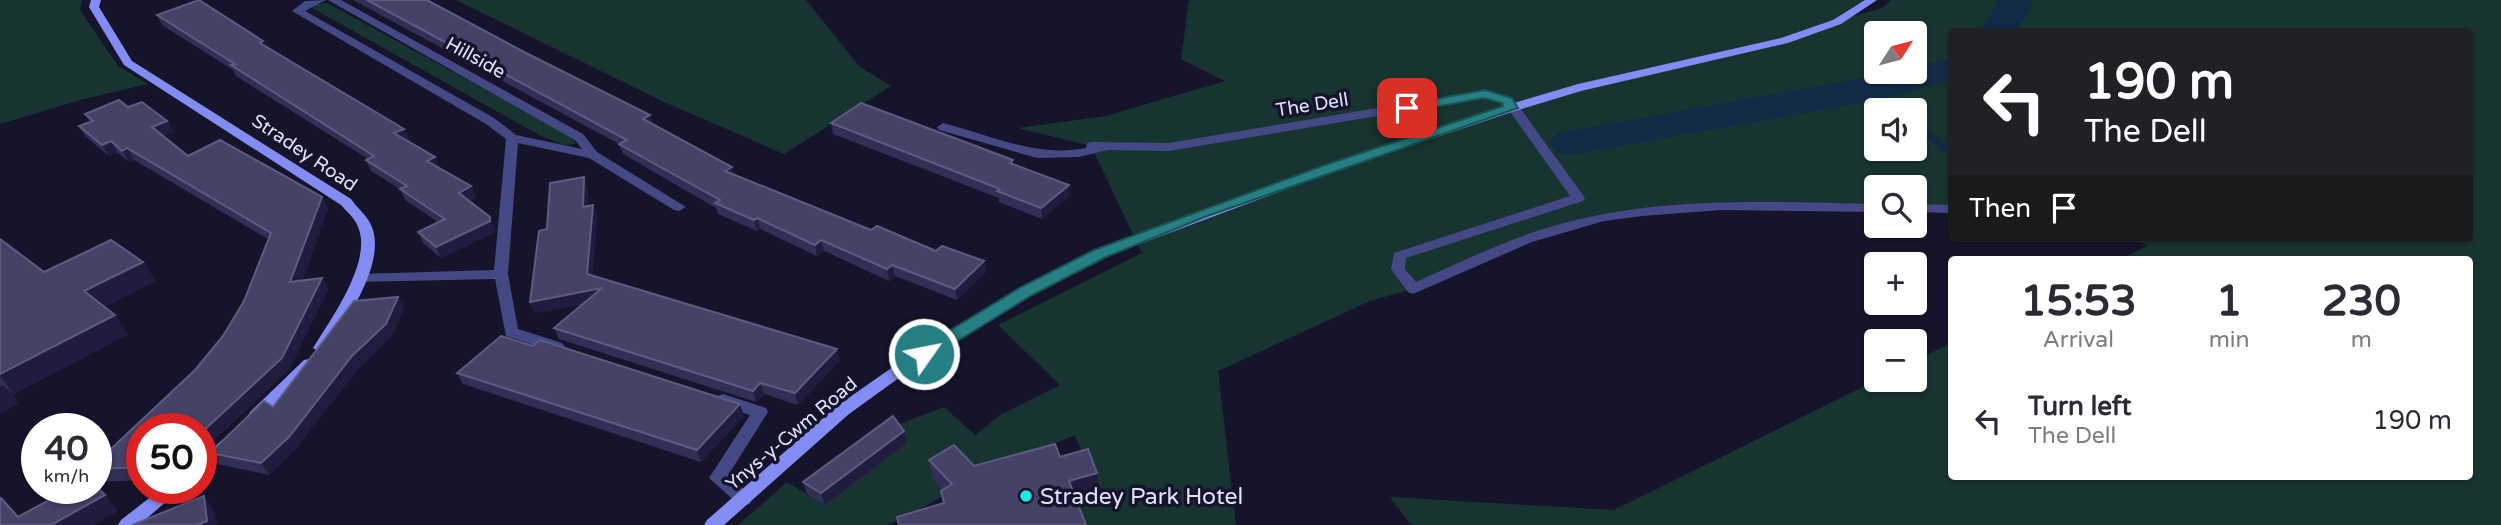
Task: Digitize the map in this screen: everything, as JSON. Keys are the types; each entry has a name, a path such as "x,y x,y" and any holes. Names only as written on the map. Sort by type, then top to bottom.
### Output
{"main road":[{"name":"Stradey Road","path":"96,0 94,7 128,63 346,202 366,229 367,256 359,279 317,356 217,452"},
{"name":"Ynys-y-Cwm Road","path":"713,525 843,410 961,330 1051,278 1100,254 1202,213 1511,108 1578,88 1784,41 1837,22 1872,0"},
{"path":"127,525 154,504"}],"street":[{"name":"Hillside","path":"321,0 309,3 297,11 490,121 512,138 593,156 679,207"},
{"name":"Hillside","path":"333,0 579,136 593,156"},
{"name":"The Dell","path":"1091,146 1169,147 1485,94 1507,100 1511,108"},
{"path":"1511,108 1578,198 1399,256 1398,269 1413,289 1523,241 1566,226 1624,214 1720,208 1864,208"},
{"name":"The Dell","path":"943,127 1038,154 1079,153 1112,146"},
{"path":"512,138 501,274 511,332 576,353"},
{"path":"1927,208 1948,209"},
{"path":"359,279 501,274"},
{"path":"708,395 760,412 717,478 744,499"}],"green space":[{"path":"0,0 82,0 80,10 118,66 148,84 80,100 0,124"},
{"path":"456,0 806,0 860,67 891,86 784,154 666,103"},
{"path":"1189,0 1872,0 1841,20 1882,8 1891,0 2501,0 2501,525 1411,525 1390,497 1614,510 1864,386 1864,392 1927,392 1927,355 1948,344 1948,480 2473,480 2473,256 2127,256 2147,246 2142,242 2473,242 2473,28 1948,28 1948,209 1927,208 1927,175 1864,175 1864,208 1760,207 1598,219 1566,226 1413,289 1370,301 1218,371 1236,525 1081,525 1071,500 1099,492 1075,435 971,479 914,513 887,525 738,525 787,482 825,505 899,424 944,407 975,435 1002,414 1060,385 998,325 1142,253 1091,146 1018,128 1106,116 1225,81 1181,59"},
{"path":"327,3 574,138 575,144 564,145 541,136 312,8 317,4"}],"building":[{"path":"199,0 263,41 260,43 404,129 394,133 435,157 427,161 471,186 459,193 490,217 490,221 436,247 418,232 445,219 400,189 407,186 366,160 374,156 157,15"},
{"path":"367,0 427,0 650,115 643,119 732,167 725,171 871,230 877,226 936,251 942,246 984,261 955,289 892,265 887,269 821,240 815,245 757,218 754,220 715,203 720,200 619,144 627,140"},
{"path":"119,100 128,107 142,102 167,121 152,127 188,156 220,140 322,197 290,282 322,278 282,358 217,418 217,413 149,413 195,370 223,336 244,301 271,233 127,148 122,151 111,141 102,145 79,126 93,121 85,114"},
{"path":"861,103 1013,160 1010,163 1069,185 1041,208 997,191 1000,189 831,123"},
{"path":"584,177 583,207 593,205 587,274 837,349 795,393 760,383 753,391 554,328 602,288 530,302 539,231 547,229 550,183"},
{"path":"0,239 44,272 111,240 143,262 84,291 115,315 0,374"},
{"path":"398,297 386,324 352,356 289,437 261,463 217,454 217,446 264,401 273,407 354,301"},
{"path":"501,336 533,346 540,340 740,404 697,450 457,373"},
{"path":"893,416 904,431 821,493 803,482"},
{"path":"126,435 126,468 112,468 112,448"},
{"path":"1055,444 1060,457 1088,449 1097,473 1069,481 1086,525 899,525 897,517 944,503 941,491 952,484 929,460 954,445 974,466"},
{"path":"1,498 18,517 42,504 89,504 51,525 0,525"},
{"path":"184,504 205,504 207,521 197,525 132,525"}],"waterway":[{"path":"1999,28 2014,7 2013,0"},
{"path":"1570,143 1873,89 1948,70"},
{"path":"1873,89 1884,98"},
{"path":"1927,134 1944,148"}],"place":[{"name":"Stradey Park Hotel","path":"1026,496"}],"route":[{"path":"924,354 1027,291 1100,254 1202,213 1511,108 1507,100 1485,94 1407,108"}]}
